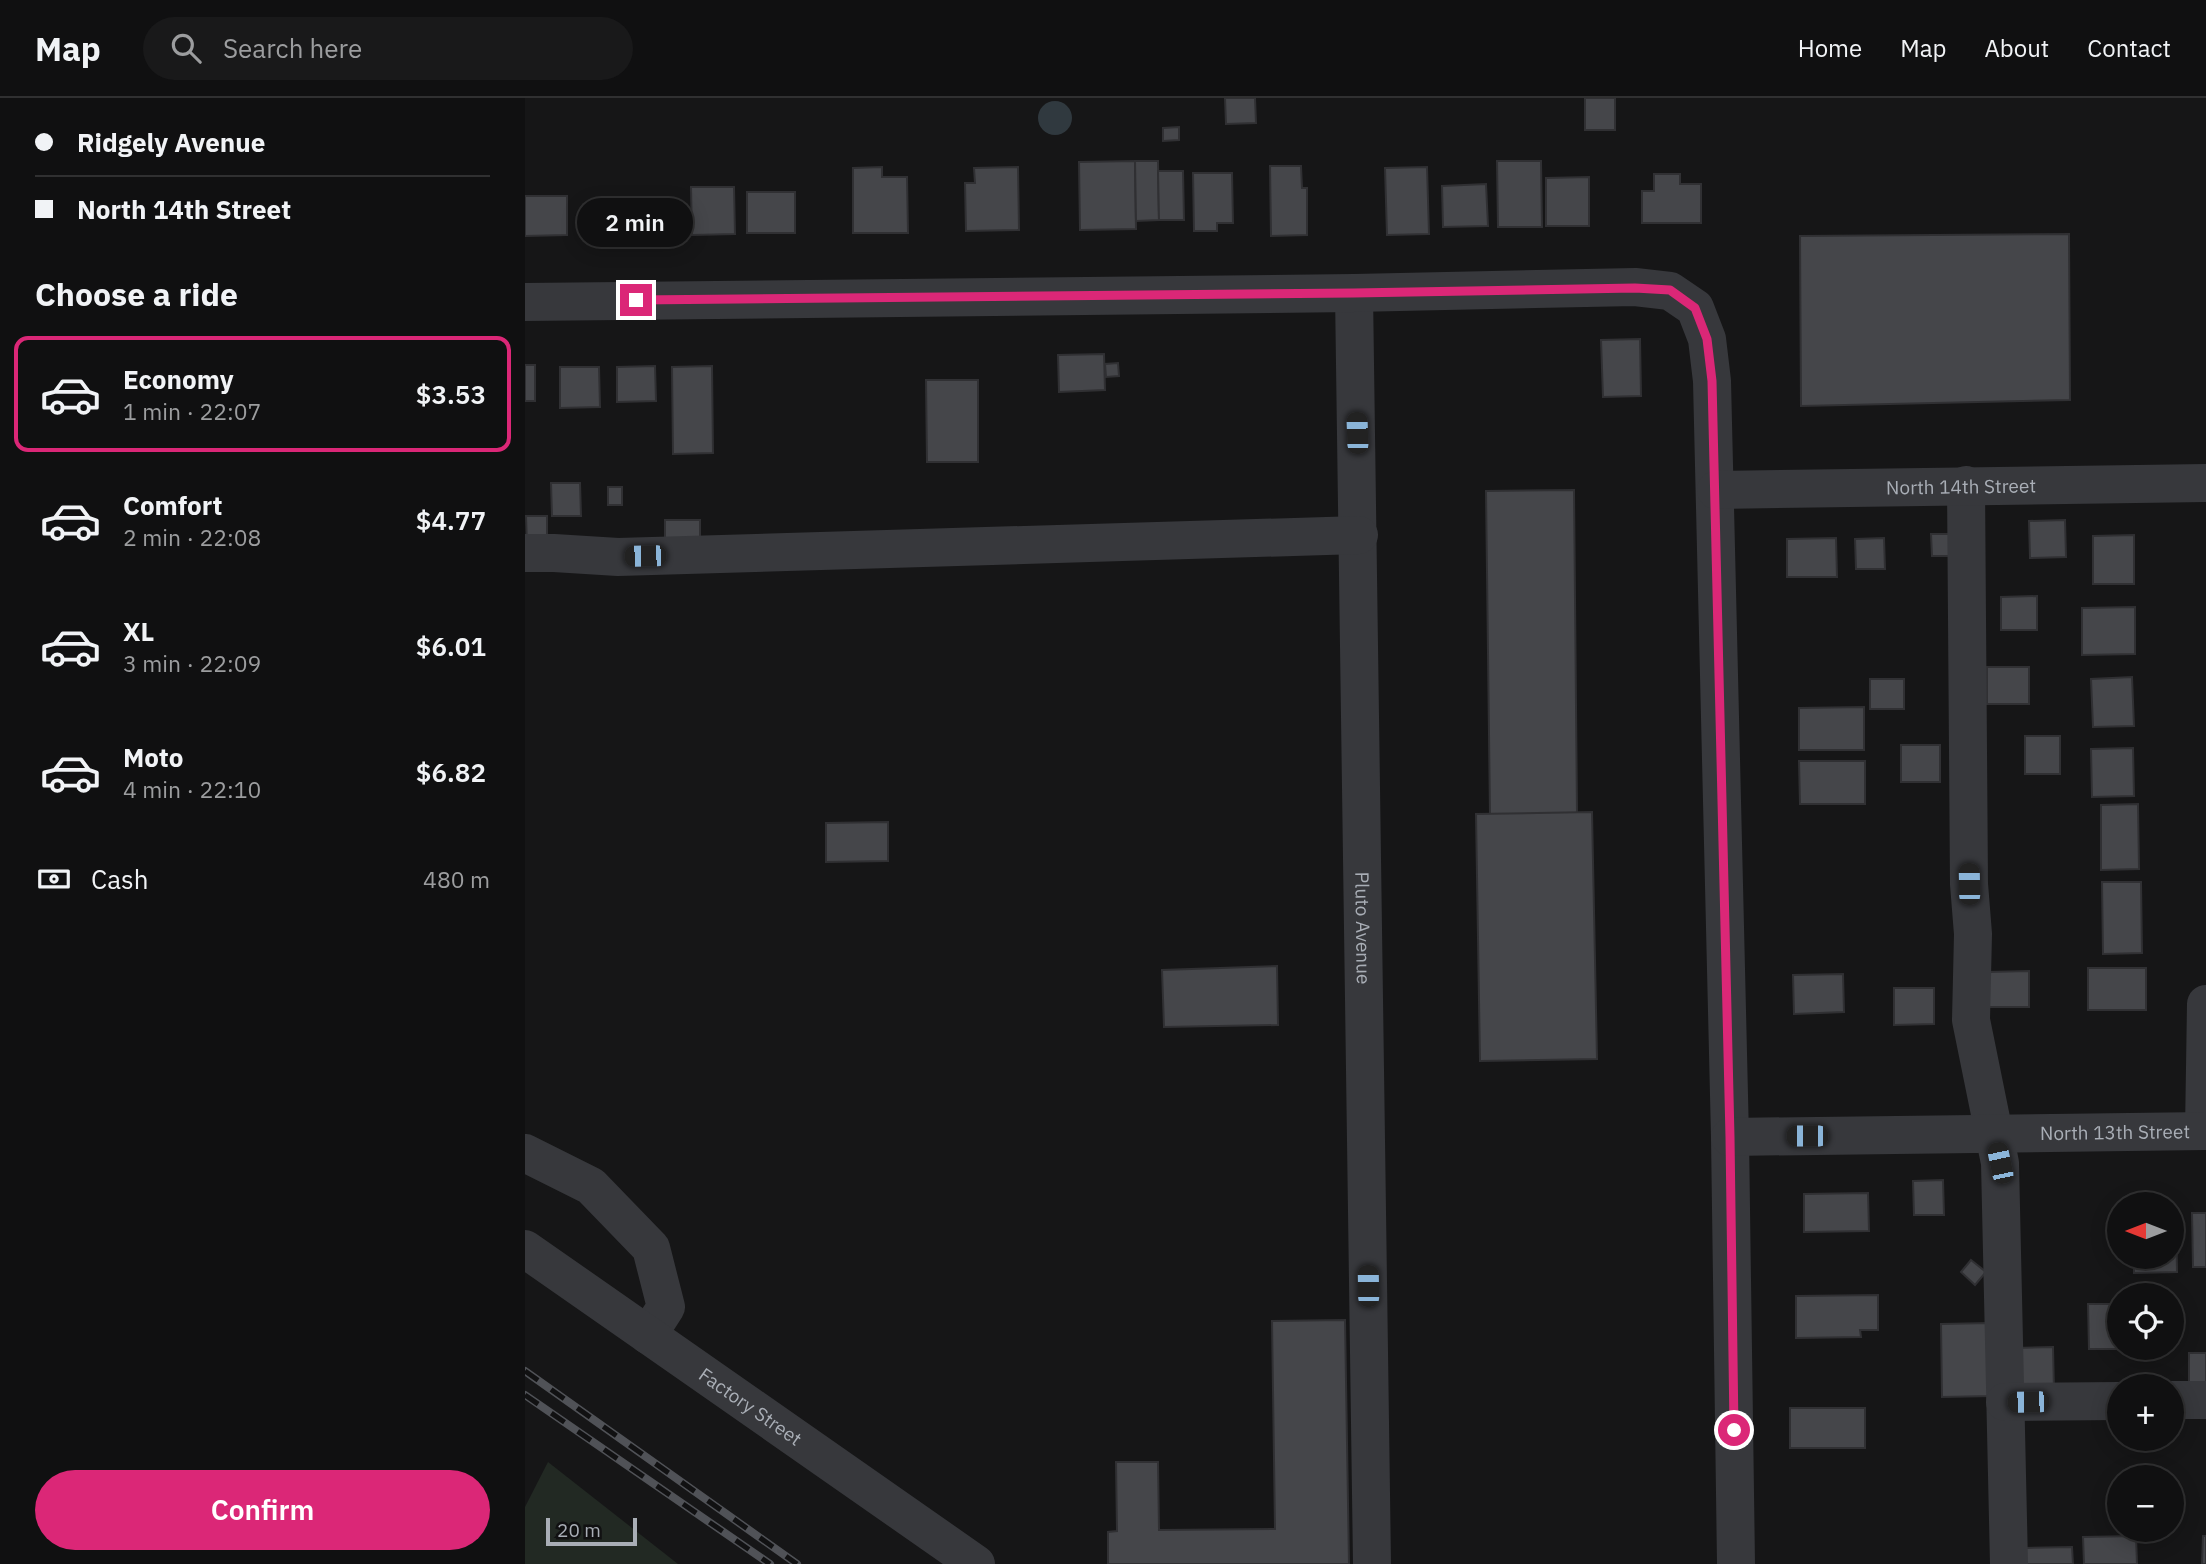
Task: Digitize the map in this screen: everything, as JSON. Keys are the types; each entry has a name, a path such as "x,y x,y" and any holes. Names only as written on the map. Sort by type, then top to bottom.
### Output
{"street":[{"path":"525,302 1635,288 1670,290 1695,308 1707,339 1712,381 1716,490 1730,1137 1735,1564"},
{"name":"Pluto Avenue","path":"1354,293 1372,1564"},
{"name":"North 14th Street","path":"1716,490 2206,483"},
{"path":"1966,485 1969,884 1973,934 1971,1020 2000,1163 2009,1564"},
{"path":"525,553 554,552 618,557 1359,535"},
{"path":"2205,1131 2206,1004"},
{"name":"North 13th Street","path":"1730,1137 2205,1131"},
{"path":"525,1153 591,1186 651,1248 666,1307 648,1335"},
{"name":"Factory Street","path":"525,1249 976,1564"},
{"path":"2184,1401 2206,1400"},
{"path":"2005,1402 2107,1401"}],"shaded area":[{"path":"1055,101 1067,106 1072,118 1067,130 1055,135 1043,130 1038,118 1043,106"},
{"path":"548,1462 678,1564 525,1564 525,1507"}],"building":[{"path":"1225,98 1255,98 1256,123 1226,124"},
{"path":"1585,98 1615,98 1615,130 1585,130"},
{"path":"1179,127 1179,140 1163,141 1163,128"},
{"path":"1135,161 1136,229 1080,230 1079,162"},
{"path":"1135,161 1158,161 1159,220 1136,221"},
{"path":"1497,161 1541,161 1542,227 1498,227"},
{"path":"1270,166 1301,166 1302,188 1307,188 1307,235 1271,236"},
{"path":"882,167 882,177 907,177 908,233 853,233 853,168"},
{"path":"1018,167 1019,230 966,231 965,183 975,183 974,168"},
{"path":"1427,167 1429,234 1387,235 1385,168"},
{"path":"1158,171 1183,171 1184,220 1159,220"},
{"path":"1193,173 1232,173 1233,223 1217,223 1217,231 1194,231"},
{"path":"1654,174 1680,174 1680,184 1701,184 1701,223 1642,223 1642,191 1654,191"},
{"path":"1589,177 1589,226 1546,226 1546,178"},
{"path":"1486,184 1488,226 1443,227 1442,186"},
{"path":"691,187 734,187 735,234 692,235"},
{"path":"747,192 795,192 795,233 747,233"},
{"path":"525,196 567,196 567,235 525,236"},
{"path":"2069,234 2070,400 1801,406 1800,236"},
{"path":"1640,339 1641,396 1603,397 1601,340"},
{"path":"1104,354 1105,390 1059,392 1058,355"},
{"path":"1118,363 1119,376 1106,377 1105,364"},
{"path":"525,365 535,365 535,401 525,401"},
{"path":"655,366 656,401 617,402 617,367"},
{"path":"712,366 713,453 673,454 672,367"},
{"path":"560,367 599,367 600,407 560,408"},
{"path":"926,380 978,380 978,462 927,462"},
{"path":"551,483 580,483 581,516 552,516"},
{"path":"608,487 622,487 622,505 608,505"},
{"path":"1574,490 1577,813 1490,815 1486,491"},
{"path":"526,516 547,516 547,545 527,545"},
{"path":"665,520 700,520 700,538 665,538"},
{"path":"2065,520 2066,557 2030,558 2029,521"},
{"path":"1931,534 1954,534 1955,556 1932,556"},
{"path":"2134,535 2134,584 2093,584 2093,536"},
{"path":"1836,538 1837,577 1787,577 1787,539"},
{"path":"1884,538 1885,569 1856,569 1855,539"},
{"path":"2037,596 2037,630 2001,630 2001,597"},
{"path":"2135,607 2135,654 2082,655 2082,608"},
{"path":"1987,667 2029,667 2029,704 1987,704"},
{"path":"2132,677 2134,726 2093,727 2091,679"},
{"path":"1870,679 1904,679 1904,709 1870,709"},
{"path":"1864,707 1864,750 1799,750 1799,708"},
{"path":"2025,736 2060,736 2060,774 2025,774"},
{"path":"1901,745 1940,745 1940,782 1901,782"},
{"path":"2133,748 2134,796 2092,797 2091,749"},
{"path":"1799,761 1865,761 1865,804 1800,804"},
{"path":"2138,804 2139,869 2101,870 2101,805"},
{"path":"1592,812 1597,1059 1480,1061 1476,814"},
{"path":"888,822 888,861 826,862 826,823"},
{"path":"2102,882 2141,882 2142,953 2103,954"},
{"path":"1277,966 1278,1025 1164,1027 1162,970"},
{"path":"2088,968 2146,968 2146,1010 2088,1010"},
{"path":"2029,971 2029,1007 1988,1007 1988,972"},
{"path":"1843,974 1844,1012 1794,1014 1793,975"},
{"path":"1894,988 1934,988 1934,1024 1894,1025"},
{"path":"1943,1180 1944,1215 1914,1215 1913,1181"},
{"path":"1868,1193 1869,1231 1804,1232 1804,1194"},
{"path":"2192,1213 2206,1213 2206,1267 2193,1267"},
{"path":"1971,1260 1986,1272 1975,1285 1961,1272"},
{"path":"2134,1269 2177,1269 2177,1272 2134,1273"},
{"path":"1878,1295 1878,1330 1860,1330 1861,1337 1796,1338 1796,1296"},
{"path":"2088,1304 2107,1304 2107,1349 2089,1349"},
{"path":"1345,1320 1349,1564 1108,1564 1108,1532 1117,1531 1116,1462 1158,1462 1159,1530 1275,1529 1272,1321"},
{"path":"1990,1323 1992,1396 1942,1397 1941,1324"},
{"path":"2053,1347 2054,1391 2016,1392 2015,1348"},
{"path":"2189,1353 2206,1353 2206,1389 2189,1389"},
{"path":"1790,1408 1865,1408 1865,1448 1790,1448"},
{"path":"2203,1536 2206,1536 2206,1564 2202,1564"},
{"path":"2083,1537 2107,1537 2107,1542 2136,1542 2137,1564 2084,1564"},
{"path":"2072,1547 2073,1564 2025,1564 2025,1548"}],"railway":[{"path":"525,1371 797,1564"},
{"path":"525,1395 770,1564"}],"route":[{"path":"636,300 1635,288 1670,290 1695,308 1707,339 1712,381 1716,490 1734,1430"}]}
